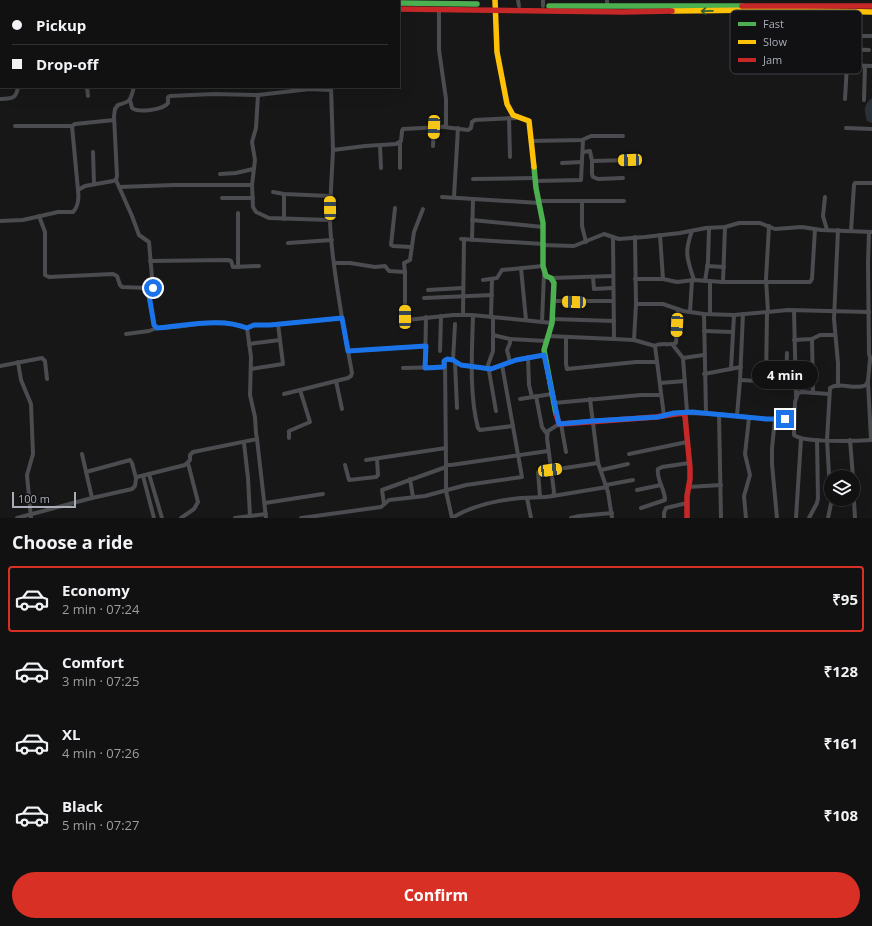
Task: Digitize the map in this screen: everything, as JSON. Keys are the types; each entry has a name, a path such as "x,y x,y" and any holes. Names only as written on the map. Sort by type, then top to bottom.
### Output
{"main road":[{"path":"400,3 494,5 623,12 730,11"},
{"path":"400,8 439,8 518,3 834,3 872,6"},
{"path":"494,5 497,52 509,111 516,118 529,120 535,180 543,227 542,244 544,274 551,278 554,283 552,321 544,355 560,424 685,413 690,478 688,487 687,518"}],"street":[{"path":"439,8 439,50 446,99 446,124 444,127"},
{"path":"862,50 868,50"},
{"path":"862,66 872,66"},
{"path":"864,100 865,66"},
{"path":"845,98 846,74"},
{"path":"0,99 15,97 18,88"},
{"path":"87,88 88,96"},
{"path":"134,88 130,100 132,108 137,110 163,108 168,102 168,97 170,96 213,94 258,95 331,88 332,150 330,220 334,263 352,375 348,378 284,394"},
{"path":"258,95 256,128 252,142 252,147 255,152 252,185 253,207 256,212 266,218 330,220"},
{"path":"39,216 45,232 44,273 46,277 113,274 117,276 122,287 153,288 148,242 139,235 116,180 114,120 116,106 130,100"},
{"path":"509,118 510,157"},
{"path":"400,168 400,142 403,129 444,127 470,129 472,122 475,120 516,118"},
{"path":"15,126 72,126 75,124 114,120"},
{"path":"0,222 23,220 58,212 73,212 77,208 79,198 72,126"},
{"path":"433,146 434,127"},
{"path":"454,197 458,128"},
{"path":"846,128 872,129"},
{"path":"532,141 583,140 595,136 623,136"},
{"path":"473,179 580,181 583,140"},
{"path":"332,150 400,142"},
{"path":"380,145 381,168"},
{"path":"582,152 590,151 593,177 598,179 623,178"},
{"path":"93,152 94,184"},
{"path":"592,161 630,160"},
{"path":"562,163 582,162"},
{"path":"220,174 253,169"},
{"path":"78,190 85,186 113,182 116,180"},
{"path":"851,231 854,185 855,183 872,183"},
{"path":"120,187 252,185"},
{"path":"273,192 284,194 330,196"},
{"path":"284,194 284,219"},
{"path":"442,197 539,202 624,201"},
{"path":"825,197 823,216 826,230"},
{"path":"222,198 253,198"},
{"path":"472,240 473,199"},
{"path":"582,201 582,226 586,242"},
{"path":"395,208 391,245 411,247"},
{"path":"423,209 414,232 410,260 404,263 405,317 407,320 441,316 473,316 542,322 614,321"},
{"path":"238,213 238,267"},
{"path":"472,220 543,227"},
{"path":"463,316 462,239 574,246 604,234 619,239 635,238 725,227 738,223 760,223 766,224 775,229 802,226 826,230 871,232 869,312 871,360 868,381 872,440 801,439 794,435 796,383 794,310"},
{"path":"766,381 768,312 766,282 769,226"},
{"path":"724,282 725,227"},
{"path":"709,228 707,281 710,314"},
{"path":"635,279 663,279 677,282 693,280 807,283 812,281 815,229"},
{"path":"838,230 834,312 838,363 838,386"},
{"path":"690,312 693,280 687,252 688,242 692,231"},
{"path":"660,235 663,279"},
{"path":"613,237 614,339"},
{"path":"634,340 636,304 635,238"},
{"path":"288,243 332,240"},
{"path":"150,261 228,260 231,261 232,266 259,266"},
{"path":"334,263 350,263 375,267 385,266 389,271 405,272"},
{"path":"483,280 497,278 502,270 543,266"},
{"path":"707,266 724,267"},
{"path":"521,268 526,320"},
{"path":"542,322 544,274"},
{"path":"551,278 613,276"},
{"path":"593,277 594,289 613,288"},
{"path":"492,279 493,351 488,365 496,411"},
{"path":"428,290 462,288"},
{"path":"148,289 154,325 157,328"},
{"path":"424,298 492,295"},
{"path":"553,301 614,301"},
{"path":"636,304 663,304 690,312 704,314 734,315 782,310 869,312"},
{"path":"493,335 510,339 547,339 566,337 634,340 655,346 659,344 672,344 676,343 678,309"},
{"path":"704,314 704,374 706,413"},
{"path":"736,416 741,368 743,314"},
{"path":"731,369 734,315"},
{"path":"440,351 441,316"},
{"path":"473,316 472,367 478,429 513,426"},
{"path":"126,334 149,331 157,328 220,323 231,323 247,328 254,325 342,318"},
{"path":"425,368 426,318"},
{"path":"251,369 283,364 278,324"},
{"path":"455,324 454,361 457,408"},
{"path":"234,518 266,516 258,439 250,394 251,369 247,328"},
{"path":"704,331 733,332"},
{"path":"794,340 812,339 820,335 835,335"},
{"path":"566,337 567,369 636,362 657,362"},
{"path":"510,339 507,350 510,362"},
{"path":"812,339 813,393"},
{"path":"249,344 280,340"},
{"path":"672,344 683,358 685,413 719,414 749,418 794,419"},
{"path":"348,351 426,346"},
{"path":"655,346 664,416"},
{"path":"786,353 786,382"},
{"path":"544,355 528,357 489,369 472,367 458,364 454,361 444,360 446,491 452,518 461,512 497,501 553,496 633,480"},
{"path":"683,358 704,355"},
{"path":"528,357 529,385 534,397 542,427 547,434 550,470 554,492 553,496"},
{"path":"0,366 42,358 45,361 47,379"},
{"path":"18,362 21,380 31,404 32,411 33,454 27,475 31,516"},
{"path":"301,518 381,507 390,500 522,476 502,365"},
{"path":"403,368 444,367"},
{"path":"704,374 741,368"},
{"path":"740,380 796,383"},
{"path":"336,381 342,409"},
{"path":"660,383 685,381"},
{"path":"829,470 827,440 830,388 838,386 857,388 866,385 868,381"},
{"path":"289,438 289,430 310,422 300,390"},
{"path":"796,397 798,393 802,392 829,394"},
{"path":"520,399 552,394"},
{"path":"554,403 641,395 662,395"},
{"path":"590,399 598,463 606,486 612,518"},
{"path":"719,414 721,518"},
{"path":"746,518 744,496 750,475 745,454 749,418"},
{"path":"775,419 772,464 778,518"},
{"path":"547,434 550,430 560,424 566,452"},
{"path":"181,518 194,509 198,502 188,463 190,460 190,455 193,452 258,439"},
{"path":"796,518 801,439"},
{"path":"809,518 818,498 817,440"},
{"path":"850,440 852,470"},
{"path":"629,454 687,442"},
{"path":"244,443 250,516"},
{"path":"366,460 446,448"},
{"path":"384,504 382,490 446,466 548,450"},
{"path":"82,454 92,498"},
{"path":"345,465 349,480 376,477 378,475 376,459"},
{"path":"17,518 31,516 92,498 132,489 135,486 136,478 130,460 86,472"},
{"path":"136,478 188,463"},
{"path":"540,497 538,472 598,463"},
{"path":"670,506 665,498 658,475 658,469 662,467 689,463"},
{"path":"601,470 628,464"},
{"path":"149,474 162,518"},
{"path":"143,476 154,518"},
{"path":"410,479 413,497"},
{"path":"637,490 661,485"},
{"path":"688,487 721,485"},
{"path":"264,503 323,494"},
{"path":"527,498 531,518"},
{"path":"641,508 663,502 665,498"},
{"path":"664,518 665,510 670,506 687,503"},
{"path":"828,518 831,506"},
{"path":"854,506 855,518"},
{"path":"461,512 462,518"},
{"path":"571,518 612,513"}],"shaded area":[{"path":"872,98 872,123 867,121 865,111 867,103"}],"traffic: fast":[{"path":"400,3 477,4"},
{"path":"549,6 742,6"},
{"path":"534,167 536,188 543,223 543,266 546,276 551,278 554,283 552,323 544,350 556,414"}],"traffic: slow":[{"path":"495,0 497,52 507,104 513,115 529,121 534,167"},
{"path":"672,11 730,10"},
{"path":"862,12 872,12"}],"traffic: jam":[{"path":"742,6 872,6"},
{"path":"400,9 623,12 672,11"},
{"path":"556,414 559,424 561,424 656,417 683,413 685,416 690,468 687,496 687,518"}],"route":[{"path":"153,288 148,289 155,328 207,323 231,323 247,328 254,325 270,325 342,318 348,351 426,346 425,368 444,367 444,361 447,359 453,360 461,365 491,369 516,360 544,355 559,424 639,417 658,417 678,412 749,418 785,419"}]}
